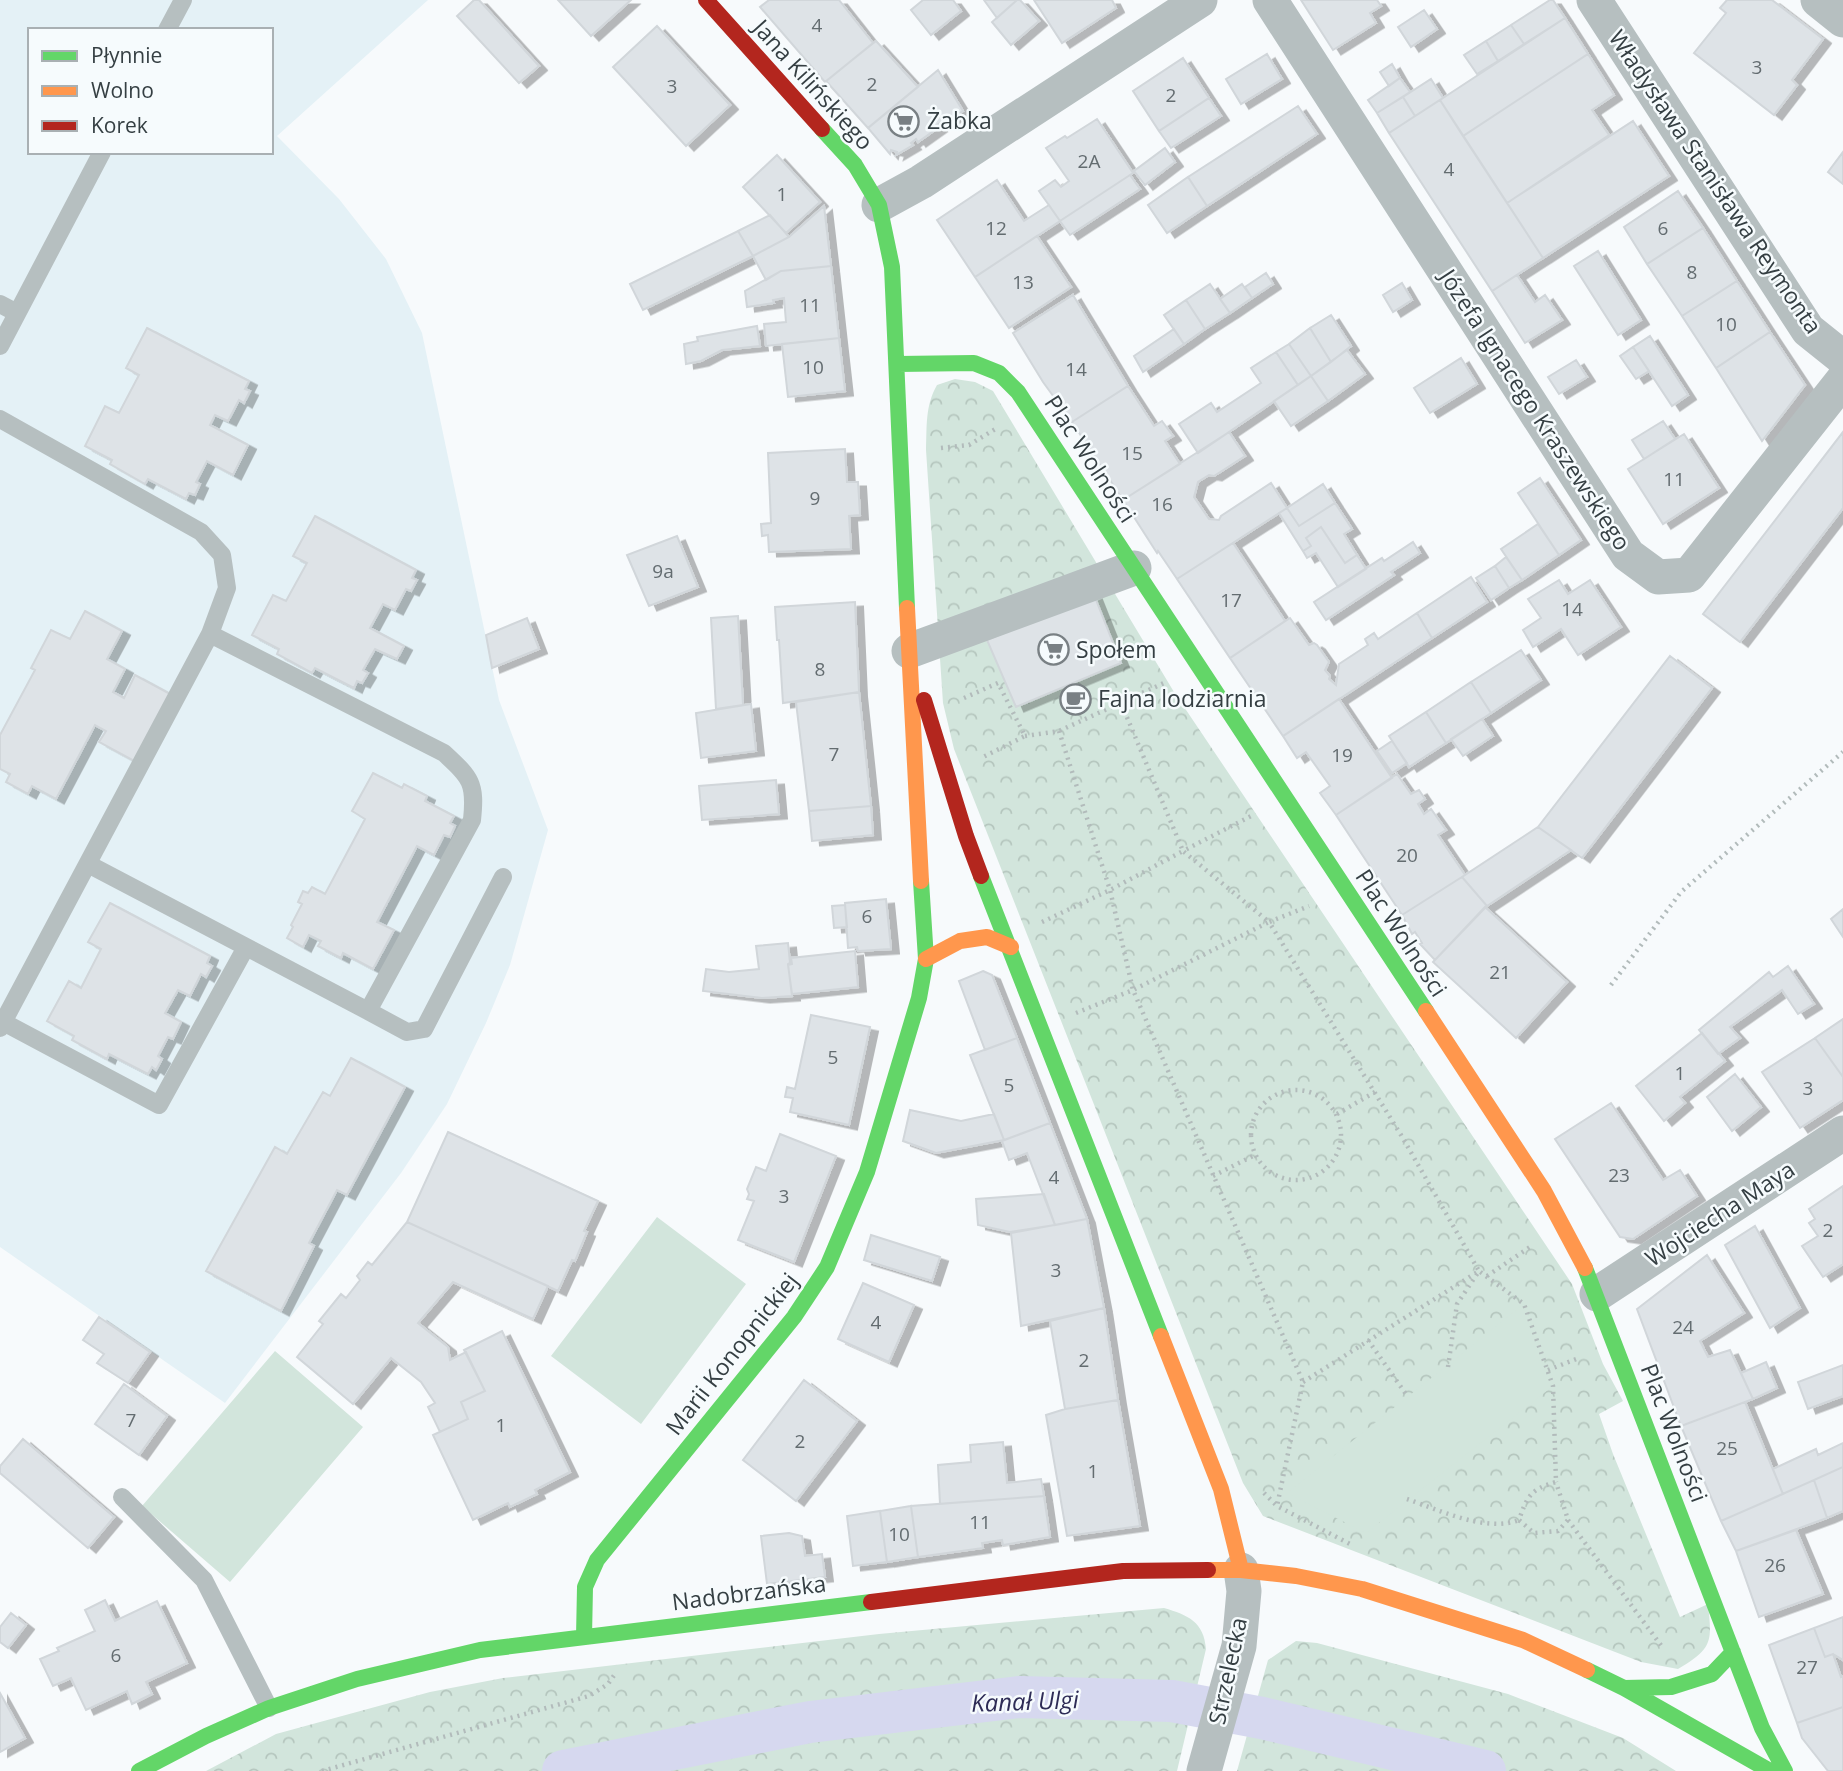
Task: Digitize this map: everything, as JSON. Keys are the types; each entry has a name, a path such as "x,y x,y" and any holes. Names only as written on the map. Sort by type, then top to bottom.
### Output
{"street":[{"name":"Jana Kilińskiego","path":"706,0 855,165 879,205"},
{"path":"1011,947 986,937 960,941 926,959 892,267 879,205 921,182 1200,0"},
{"name":"Józefa Ignacego Kraszewskiego","path":"1270,0 1628,555 1658,577 1689,575 1843,380"},
{"name":"Władysława Stanisława Reymonta","path":"1594,0 1808,330 1843,358"},
{"path":"1818,0 1843,20"},
{"name":"Plac Wolności","path":"898,364 974,363 999,373 1018,392 1544,1191 1580,1256 1597,1294 1762,1728 1785,1771"},
{"path":"909,651 1134,568"},
{"path":"909,651 966,836 1221,1489 1241,1570"},
{"name":"Marii Konopnickiej","path":"584,1637 585,1587 597,1560 794,1317 827,1267 867,1172 919,998 926,959"},
{"name":"Wojciecha Maya","path":"1597,1294 1843,1133"},
{"name":"Nadobrzańska","path":"139,1771 206,1736 269,1708 357,1679 480,1650 1123,1571 1241,1570 1296,1576 1362,1589 1523,1640 1624,1688 1770,1771"},
{"name":"Strzelecka","path":"1205,1768 1239,1646 1243,1602 1241,1570"},
{"path":"1624,1688 1671,1687 1712,1674 1733,1652"}],"lane":[{"path":"168,28 183,0"},
{"path":"0,346 101,154"},
{"path":"0,304 17,313"},
{"path":"0,419 201,532 222,555 227,588 210,634 1,1025 159,1105 246,947"},
{"path":"210,634 444,753 466,773 474,796 472,820 368,1011"},
{"path":"88,864 407,1032 424,1029 503,877"},
{"path":"122,1497 204,1580 269,1708"}],"path":[{"path":"981,758 1025,736 1059,731 1172,679"},
{"path":"962,699 998,684 1025,736"},
{"path":"1121,703 1183,851 1269,922 1375,1092 1479,1271 1524,1304 1553,1386 1556,1482 1568,1520 1670,1658"},
{"path":"1059,731 1110,890 1133,990 1303,1382 1277,1506 1360,1549"},
{"path":"1611,985 1681,892 1843,752"},
{"path":"1038,924 1260,812"},
{"path":"1074,1014 1133,990 1269,922 1319,901"},
{"path":"1283,1091 1314,1093 1327,1102 1337,1114 1341,1142 1328,1168 1316,1176 1302,1181 1274,1176 1263,1167 1255,1155 1250,1140 1258,1109 1269,1098 1283,1091"},
{"path":"1337,1114 1375,1092"},
{"path":"1213,1176 1255,1155"},
{"path":"1487,1276 1537,1243"},
{"path":"1303,1382 1479,1271"},
{"path":"1448,1367 1457,1304 1479,1271"},
{"path":"1368,1340 1408,1396"},
{"path":"1548,1370 1586,1355"},
{"path":"1407,1499 1460,1518 1506,1525 1519,1520 1525,1504 1538,1487 1556,1482"},
{"path":"1519,1520 1534,1532 1558,1531 1568,1520"},
{"path":"321,1771 589,1696 608,1685 621,1664"}],"shaded area":[{"path":"0,0 428,0 277,136 339,199 386,259 422,333 499,700 548,830 510,965 447,1104 401,1173 225,1403 0,1247"}],"green space":[{"path":"955,379 975,382 993,391 1174,692 1572,1284 1603,1364 1623,1401 1599,1414 1680,1617 1708,1604 1708,1643 1698,1655 1678,1669 1641,1662 1263,1516 1243,1483 954,749 943,703 926,450 927,416 933,393 937,385"},
{"path":"657,1217 746,1284 641,1424 551,1356"},
{"path":"1524,1304 1553,1386 1366,1533 1287,1493"},
{"path":"275,1351 363,1427 230,1582 142,1506"},
{"path":"1164,1608 1193,1621 1202,1632 1206,1649 1177,1771 206,1771 276,1734 430,1692 503,1678 879,1634"},
{"path":"1296,1641 1317,1643 1508,1694 1623,1738 1676,1771 1237,1771 1268,1660"}],"building":[{"path":"474,0 479,0 539,66 519,83 457,16"},
{"path":"558,0 631,0 591,36"},
{"path":"769,0 839,0 873,43 825,82 760,7"},
{"path":"923,0 953,0 961,11 931,35 911,10"},
{"path":"984,0 1017,0 997,18"},
{"path":"1017,0 1039,21 1011,45 992,22"},
{"path":"1034,0 1112,0 1116,8 1062,43"},
{"path":"1301,0 1377,0 1381,6 1370,13 1376,23 1333,50"},
{"path":"1553,0 1565,18 1524,44 1511,25"},
{"path":"1727,0 1772,0 1823,39 1792,80 1797,85 1774,115 1694,53 1726,13 1720,8"},
{"path":"1424,10 1437,29 1411,47 1398,27"},
{"path":"1565,18 1588,54 1463,136 1440,100"},
{"path":"1511,25 1524,44 1498,61 1486,41"},
{"path":"657,26 730,105 686,146 613,67"},
{"path":"876,41 918,87 868,128 826,81"},
{"path":"1486,41 1498,61 1477,74 1464,55"},
{"path":"1267,54 1282,79 1241,104 1226,79"},
{"path":"1588,54 1614,95 1592,110 1609,135 1507,203 1463,136"},
{"path":"1183,58 1209,98 1159,131 1133,91"},
{"path":"1392,64 1400,78 1389,86 1380,72"},
{"path":"938,70 963,111 937,125 939,127 918,142 916,139 911,143 913,145 896,155 897,152 891,150 890,154 868,128"},
{"path":"1400,78 1410,92 1377,113 1368,100"},
{"path":"1431,79 1443,98 1415,116 1403,97"},
{"path":"1403,97 1415,116 1389,133 1377,113"},
{"path":"1209,98 1221,116 1171,148 1159,131"},
{"path":"1440,100 1543,258 1492,291 1389,133"},
{"path":"1298,106 1317,134 1207,206 1188,177"},
{"path":"1097,119 1133,173 1060,221 1039,191 1055,180 1061,187 1069,181 1046,148"},
{"path":"1633,121 1669,176 1543,258 1507,203"},
{"path":"1165,148 1175,162 1145,185 1134,171"},
{"path":"1843,152 1843,184 1828,172"},
{"path":"777,155 820,202 786,233 743,187"},
{"path":"1130,175 1140,189 1070,235 1060,221"},
{"path":"1188,177 1207,206 1167,233 1148,205"},
{"path":"997,180 1024,221 1049,205 1060,221 975,277 937,220"},
{"path":"1678,191 1703,228 1647,264 1624,227"},
{"path":"824,206 831,266 781,271 766,280 753,256 789,237"},
{"path":"770,215 789,237 753,256 738,231"},
{"path":"1703,228 1737,281 1682,316 1647,264"},
{"path":"738,231 753,256 643,310 630,284"},
{"path":"1037,236 1071,287 1009,328 975,277"},
{"path":"1598,251 1641,320 1618,335 1574,266"},
{"path":"831,266 839,338 766,346 764,324 786,322 784,298 773,300 774,303 747,307 745,291 781,271"},
{"path":"1266,273 1273,284 1252,298 1245,287"},
{"path":"1517,275 1535,302 1545,295 1562,320 1525,343 1492,291"},
{"path":"1737,281 1770,332 1716,368 1682,316"},
{"path":"1402,283 1412,300 1393,312 1383,295"},
{"path":"1210,284 1230,313 1205,329 1186,300"},
{"path":"1242,284 1252,298 1230,313 1220,299"},
{"path":"1073,295 1128,386 1072,422 1013,333"},
{"path":"1186,300 1205,329 1184,344 1164,315"},
{"path":"1331,315 1351,346 1331,362 1310,328"},
{"path":"757,326 760,346 722,350 701,361 686,364 684,344 698,341 697,337"},
{"path":"147,328 249,381 245,389 250,391 244,403 239,400 228,421 215,415 210,425 248,445 233,475 207,461 196,482 200,484 195,495 189,493 186,499 148,479 145,484 110,464 112,460 85,446 105,406 119,413 139,375 126,368"},
{"path":"1310,328 1331,362 1311,376 1289,344"},
{"path":"1174,329 1184,344 1143,372 1134,356"},
{"path":"1770,332 1805,385 1762,441 1716,368"},
{"path":"1650,336 1688,395 1672,406 1633,347"},
{"path":"839,338 845,391 788,397 782,344"},
{"path":"1289,344 1311,376 1298,385 1276,352"},
{"path":"1633,347 1649,371 1636,379 1620,356"},
{"path":"1347,350 1365,374 1328,401 1311,376"},
{"path":"1276,352 1298,385 1198,453 1179,424 1211,403 1217,412 1261,383 1251,368"},
{"path":"1461,358 1477,384 1430,413 1414,388"},
{"path":"1576,360 1587,377 1559,394 1548,377"},
{"path":"1311,376 1328,401 1291,426 1274,401"},
{"path":"1128,386 1154,426 1162,421 1173,436 1165,441 1180,464 1123,500 1072,422"},
{"path":"1663,421 1675,439 1644,459 1632,440"},
{"path":"1229,432 1245,456 1214,476 1209,475 1198,482 1194,497 1209,519 1219,520 1271,483 1287,508 1177,579 1123,500"},
{"path":"1843,432 1843,508 1740,642 1703,614"},
{"path":"1684,434 1719,488 1663,524 1628,469"},
{"path":"845,449 847,482 858,482 860,515 849,516 851,549 769,552 768,535 762,536 761,524 771,523 768,453"},
{"path":"1540,478 1581,540 1559,555 1518,493"},
{"path":"1323,484 1335,503 1299,526 1287,508"},
{"path":"1335,503 1352,529 1344,534 1357,555 1345,563 1321,527 1306,538 1311,546 1303,551 1279,513 1287,508 1299,526"},
{"path":"315,516 416,570 412,578 417,580 411,591 406,589 395,610 383,604 370,628 404,646 397,659 375,649 363,670 368,673 362,683 357,681 354,688 315,668 312,673 277,654 279,649 252,635 273,595 286,601 307,563 293,556"},
{"path":"1538,524 1559,555 1522,580 1501,549"},
{"path":"1321,527 1345,563 1357,555 1366,569 1338,587 1316,553 1307,558 1303,551 1311,546 1306,538"},
{"path":"677,536 698,587 649,606 627,555"},
{"path":"1413,542 1420,553 1391,572 1394,575 1326,620 1314,602 1382,558 1384,561"},
{"path":"1233,543 1285,621 1230,658 1177,579"},
{"path":"1506,557 1522,580 1509,588 1495,566"},
{"path":"1495,566 1509,588 1491,600 1476,578"},
{"path":"1471,577 1487,602 1432,638 1417,613"},
{"path":"1559,580 1568,594 1590,580 1621,627 1578,655 1561,629 1533,647 1523,630 1541,618 1528,599"},
{"path":"1094,595 1121,663 1016,707 987,640"},
{"path":"855,602 859,692 783,703 775,607"},
{"path":"85,611 122,631 107,659 125,669 113,692 124,698 135,675 172,695 136,762 99,742 106,731 95,725 56,799 32,786 28,794 6,782 10,774 0,769 0,735 35,670 31,668 51,630 70,639"},
{"path":"1417,613 1432,638 1283,736 1230,658 1290,618 1309,645 1317,645 1329,662 1325,670 1336,685 1339,664 1368,645 1365,639 1374,633 1378,639"},
{"path":"738,616 743,705 716,709 711,618"},
{"path":"527,618 539,649 492,668 486,635"},
{"path":"1521,650 1541,680 1491,713 1471,682"},
{"path":"1670,656 1712,688 1582,858 1538,827"},
{"path":"1471,682 1491,713 1446,743 1426,712"},
{"path":"859,692 871,806 809,811 796,702"},
{"path":"1339,699 1392,778 1336,815 1320,793 1330,786 1306,752 1297,758 1283,736"},
{"path":"751,704 756,751 701,758 696,713"},
{"path":"1426,712 1446,743 1409,767 1389,736"},
{"path":"1482,719 1493,736 1463,756 1451,739"},
{"path":"1392,741 1407,763 1392,773 1377,751"},
{"path":"373,773 402,788 404,784 427,796 425,801 454,816 450,823 455,826 450,837 444,835 434,855 417,846 377,922 394,930 373,969 343,953 341,958 318,946 321,941 309,935 303,947 287,938 302,904 298,902 303,891 308,893 312,887 325,894 365,819 352,811"},
{"path":"1397,774 1411,794 1419,790 1425,799 1418,804 1424,814 1431,809 1446,830 1438,835 1465,875 1402,915 1336,815"},
{"path":"776,780 779,814 702,820 699,786"},
{"path":"871,806 873,835 812,841 809,811"},
{"path":"1538,827 1571,850 1487,906 1462,877"},
{"path":"1462,877 1487,906 1435,960 1420,944 1422,943 1415,932 1412,934 1402,915"},
{"path":"886,899 891,949 858,951 857,947 848,948 845,903"},
{"path":"110,903 210,956 207,963 212,966 206,977 201,974 190,996 178,990 165,1013 181,1022 173,1039 168,1037 158,1056 162,1059 156,1070 152,1067 148,1074 109,1054 107,1059 72,1040 74,1036 47,1021 69,981 81,988 101,949 88,942"},
{"path":"845,905 847,927 834,928 832,906"},
{"path":"1485,907 1567,982 1516,1038 1433,962"},
{"path":"1843,909 1843,937 1831,919"},
{"path":"788,943 792,996 762,998 703,991 706,969 729,972 759,969 756,946"},
{"path":"855,951 858,987 792,994 788,965 792,964 791,958"},
{"path":"1788,966 1814,1004 1798,1014 1782,990 1730,1027 1740,1038 1718,1054 1699,1030 1769,972 1773,977"},
{"path":"983,971 992,975 1017,1038 985,1050 959,981"},
{"path":"811,1015 870,1027 849,1125 790,1112 793,1098 785,1097 787,1087 795,1089"},
{"path":"1843,1019 1843,1077 1815,1038"},
{"path":"1702,1033 1725,1061 1680,1097 1685,1103 1664,1121 1636,1086"},
{"path":"1017,1038 1050,1123 1004,1140 970,1055"},
{"path":"1815,1038 1843,1077 1843,1100 1800,1128 1762,1072"},
{"path":"351,1058 405,1087 347,1195 337,1190 309,1243 314,1246 281,1311 206,1271 275,1147 287,1154 323,1092 330,1096"},
{"path":"1735,1074 1761,1107 1732,1131 1707,1097"},
{"path":"1611,1103 1663,1180 1680,1170 1697,1196 1633,1239 1620,1237 1555,1139"},
{"path":"910,1110 961,1121 994,1114 1004,1140 936,1153 903,1141"},
{"path":"1050,1123 1087,1219 1055,1225 1027,1153 1009,1160 1002,1141"},
{"path":"448,1132 598,1201 584,1231 587,1232 575,1261 572,1260 558,1291 407,1222"},
{"path":"780,1134 836,1156 794,1262 738,1240 754,1201 747,1199 747,1189 756,1167 766,1171"},
{"path":"1843,1186 1843,1264 1823,1277 1802,1246 1818,1236 1809,1223 1815,1219 1809,1209"},
{"path":"1044,1194 1055,1225 1010,1232 978,1225 976,1199"},
{"path":"1087,1219 1104,1308 1021,1326 1011,1233"},
{"path":"407,1222 548,1286 533,1319 453,1282 418,1323 448,1347 450,1360 466,1352 485,1391 461,1402 468,1419 440,1432 428,1407 435,1403 421,1382 391,1358 353,1404 297,1357 323,1324 319,1321 341,1294 346,1298 360,1280 357,1276 368,1262 372,1265"},
{"path":"1755,1226 1800,1308 1770,1328 1725,1245"},
{"path":"871,1235 940,1257 932,1281 864,1260"},
{"path":"1707,1255 1744,1313 1700,1341 1708,1357 1730,1350 1753,1399 1681,1426 1637,1309"},
{"path":"863,1283 914,1305 889,1362 838,1339"},
{"path":"1104,1308 1118,1400 1065,1409 1050,1321"},
{"path":"99,1317 150,1352 128,1383 97,1363 104,1354 83,1340"},
{"path":"502,1331 570,1472 535,1490 537,1494 510,1507 508,1503 473,1520 433,1435 468,1419 461,1402 485,1391 464,1350"},
{"path":"1766,1362 1777,1388 1753,1399 1741,1373"},
{"path":"1843,1365 1843,1396 1808,1409 1798,1382"},
{"path":"804,1380 857,1421 796,1501 743,1460"},
{"path":"124,1384 167,1416 139,1455 95,1424"},
{"path":"1118,1400 1140,1526 1067,1536 1046,1415"},
{"path":"1745,1402 1783,1494 1721,1521 1681,1426"},
{"path":"23,1439 114,1517 88,1548 0,1473 0,1466"},
{"path":"1003,1442 1007,1483 1041,1479 1044,1496 940,1504 938,1465 971,1462 970,1445"},
{"path":"1843,1443 1843,1467 1783,1494 1773,1469 1816,1449 1818,1455"},
{"path":"1843,1467 1843,1511 1827,1518 1814,1480"},
{"path":"1814,1480 1827,1518 1736,1551 1721,1521"},
{"path":"1044,1496 1050,1537 1003,1545 1002,1540 982,1543 983,1548 918,1557 911,1506"},
{"path":"911,1506 918,1557 887,1562 880,1511"},
{"path":"880,1511 887,1562 853,1566 847,1516"},
{"path":"1796,1530 1823,1594 1759,1617 1736,1551"},
{"path":"789,1533 802,1536 805,1556 822,1554 825,1577 767,1584 761,1536"},
{"path":"105,1600 115,1621 157,1601 187,1663 146,1682 152,1694 132,1704 127,1691 86,1710 71,1678 53,1686 40,1659 95,1631 85,1610"},
{"path":"11,1613 26,1625 8,1648 0,1642 0,1627"},
{"path":"1843,1617 1843,1660 1833,1654 1825,1657 1814,1628"},
{"path":"1814,1628 1825,1657 1833,1654 1841,1677 1843,1676 1843,1707 1797,1723 1769,1645"},
{"path":"0,1693 25,1738 0,1752"},
{"path":"1843,1707 1843,1771 1828,1771 1802,1738 1797,1723"}],"waterway":[{"name":"Kanał Ulgi","path":"563,1771 810,1722 1019,1697 1172,1701 1262,1718 1485,1771"}],"traffic: fast":[{"path":"822,129 855,165 879,205 892,267 907,608"},
{"path":"898,364 974,363 999,373 1018,392 1426,1011"},
{"path":"981,876 1161,1336"},
{"path":"584,1637 585,1587 597,1560 794,1317 827,1267 867,1172 919,998 926,959 921,881"},
{"path":"1585,1268 1762,1728 1785,1771"},
{"path":"139,1771 206,1736 269,1708 357,1679 480,1650 871,1602"},
{"path":"1624,1688 1671,1687 1712,1674 1733,1652"},
{"path":"1587,1670 1624,1688 1770,1771"}],"traffic: slow":[{"path":"907,608 921,881"},
{"path":"926,959 960,941 987,937 1011,947"},
{"path":"1426,1011 1544,1191 1585,1268"},
{"path":"1161,1336 1221,1489 1241,1570"},
{"path":"1208,1570 1241,1570 1296,1576 1362,1589 1523,1640 1587,1670"}],"traffic: jam":[{"path":"706,0 822,129"},
{"path":"924,700 981,876"},
{"path":"871,1602 1123,1571 1208,1570"}],"place":[{"name":"Żabka","path":"904,121"},
{"name":"Społem","path":"1053,650"},
{"name":"Fajna lodziarnia","path":"1075,699"}]}
